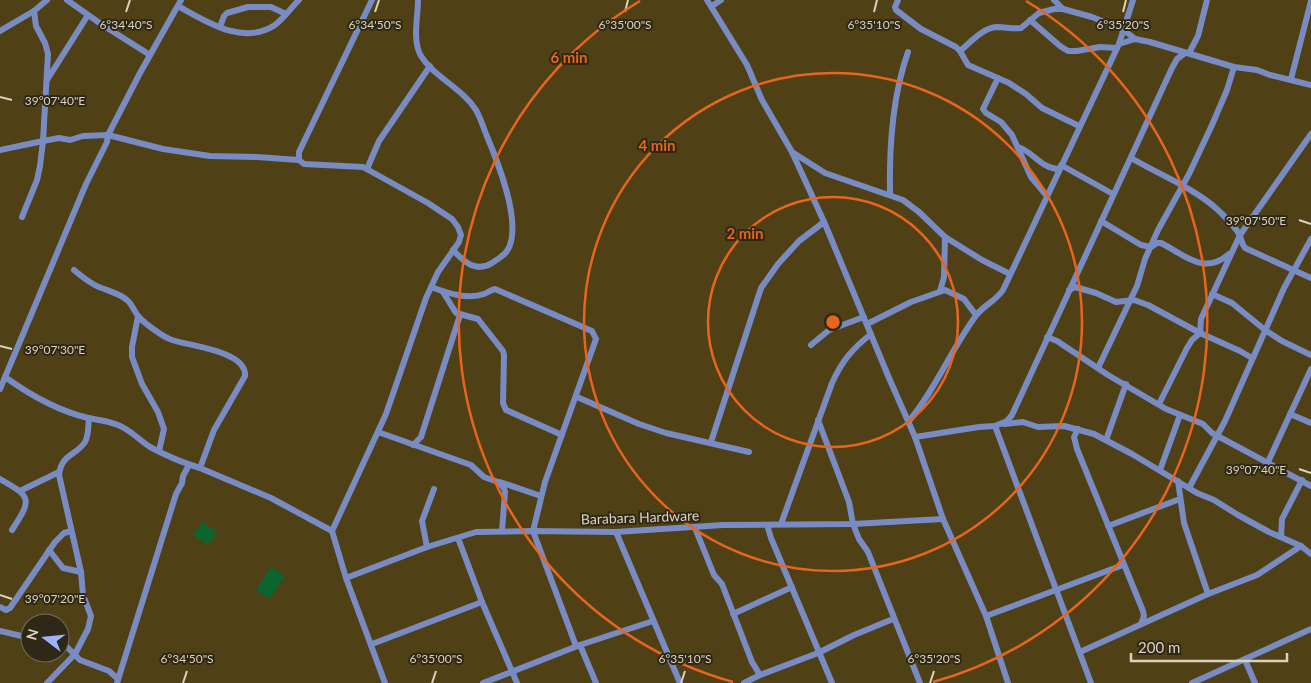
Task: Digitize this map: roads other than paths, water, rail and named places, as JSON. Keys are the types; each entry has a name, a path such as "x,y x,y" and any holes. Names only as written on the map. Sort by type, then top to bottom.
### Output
{"street":[{"path":"22,217 37,180 43,141 47,48 36,26 35,10 37,0"},
{"path":"0,31 35,10 47,0"},
{"path":"67,0 88,16 150,55"},
{"path":"0,389 86,184 107,142 108,135 180,3 209,24 236,33 250,34 273,26 299,0"},
{"path":"299,160 299,152 372,0"},
{"path":"418,0 418,47 422,58 465,97 476,110 500,167 511,212 512,229 509,246 508,250 500,258 481,268 462,260 453,250"},
{"path":"707,0 747,65 762,100 792,152 824,222 889,378 909,421 943,519 986,616 1007,683"},
{"path":"712,6 721,0"},
{"path":"898,0 895,8 898,12 920,29 947,42 960,51 968,65 998,78 1026,94 1042,108 1079,126"},
{"path":"1054,0 1063,10"},
{"path":"909,421 976,315 1000,294 1118,46 1133,0"},
{"path":"998,426 1007,421 1012,415 1175,61 1187,53 1198,36 1207,0"},
{"path":"1291,79 1311,1"},
{"path":"220,27 227,13 248,7 271,7 286,14"},
{"path":"960,51 984,31 997,27 1021,28 1039,13 1054,9 1092,17 1124,30 1135,40"},
{"path":"47,81 88,16"},
{"path":"1030,20 1068,51 1118,46 1135,40 1150,42 1234,67 1256,70 1311,85"},
{"path":"1171,48 1175,61"},
{"path":"890,195 894,113 899,80 908,52"},
{"path":"367,169 379,141 430,66"},
{"path":"1098,368 1137,286 1151,246 1189,174 1212,125 1234,67"},
{"path":"998,78 983,109 1001,122 1012,135 1031,176 1047,196"},
{"path":"1158,404 1192,340 1200,333 1201,319 1240,236 1311,134"},
{"path":"0,150 60,138 70,140 83,136 108,135 163,149 210,156 299,160 304,164 356,166 367,169 428,203 452,219 458,227 461,235 459,242 438,272 431,287 378,432 332,531 346,578 385,683"},
{"path":"1018,147 1029,151 1048,168 1060,167 1113,194"},
{"path":"792,152 825,172 903,200 920,212 945,237 982,260 1010,274"},
{"path":"1131,158 1200,196 1217,210 1240,236 1241,243 1245,248 1311,278"},
{"path":"1101,221 1141,245 1151,246 1162,243 1188,258 1211,265 1232,252"},
{"path":"711,442 761,288 783,258 799,241 824,222"},
{"path":"940,290 944,277 945,237"},
{"path":"1189,488 1217,436 1294,269 1311,239"},
{"path":"74,270 92,284 125,298 138,316 162,336 170,340 211,349 232,357 244,366 245,376 214,430 200,468"},
{"path":"431,287 443,292 459,295 478,295 495,289 592,330 596,339 541,496 533,531 578,646 596,683"},
{"path":"1068,291 1075,287 1096,293 1116,302 1134,300 1148,305 1252,358"},
{"path":"811,345 829,330 866,321 940,290 950,291 964,299 976,315"},
{"path":"443,292 455,312 479,320 503,351 503,403 506,410 562,435"},
{"path":"1212,294 1237,306 1265,330 1282,341 1311,355"},
{"path":"413,444 421,437 460,315"},
{"path":"138,316 132,357 142,384 158,412 164,429 159,451"},
{"path":"781,524 832,383 843,361 851,351 871,334"},
{"path":"1047,337 1057,341 1158,404 1203,424 1217,436 1311,486"},
{"path":"1268,462 1311,369"},
{"path":"5,377 18,387 63,410 126,428 150,447 271,498 332,531"},
{"path":"1106,440 1126,384"},
{"path":"577,397 639,424 666,433 749,452"},
{"path":"1290,414 1311,424"},
{"path":"1160,470 1180,415"},
{"path":"47,683 75,654 88,629 91,616 83,595 59,472 64,460 85,441 89,418"},
{"path":"818,420 849,502 853,524 859,539 868,552 920,683"},
{"path":"915,437 1023,422 1038,427 1064,426 1089,432 1160,470 1189,488 1301,546 1311,554"},
{"path":"998,426 1056,591 1091,683"},
{"path":"1078,429 1074,436 1076,449 1142,611 1144,618 1141,624"},
{"path":"378,432 471,465 484,477 541,496"},
{"path":"118,681 176,494 189,465"},
{"path":"20,490 59,472"},
{"path":"0,479 20,490 26,499 27,505 12,530"},
{"path":"1281,537 1282,519 1302,480"},
{"path":"498,482 505,492 502,531"},
{"path":"1178,482 1186,533 1208,594"},
{"path":"427,547 422,521 434,489"},
{"path":"1108,526 1180,499"},
{"name":"Barabara Hardware","path":"346,578 427,547 476,532 616,532 723,525 853,524 943,519"},
{"path":"770,525 768,532 832,683"},
{"path":"695,528 714,575 722,584 752,662 760,675"},
{"path":"0,607 4,609 10,608 61,535 71,531"},
{"path":"616,532 680,683"},
{"path":"458,538 482,602 517,683"},
{"path":"1080,652 1208,594 1257,575 1301,546"},
{"path":"50,550 63,568 80,572"},
{"path":"986,616 1124,566"},
{"path":"733,614 792,587"},
{"path":"372,644 482,602"},
{"path":"1142,611 1158,616"},
{"path":"744,683 893,619"},
{"path":"483,683 578,646 653,621"},
{"path":"1192,683 1311,630"},
{"path":"0,631 20,636"},
{"path":"70,649 82,661 109,671 118,681"},
{"path":"1245,660 1255,683"}]}
